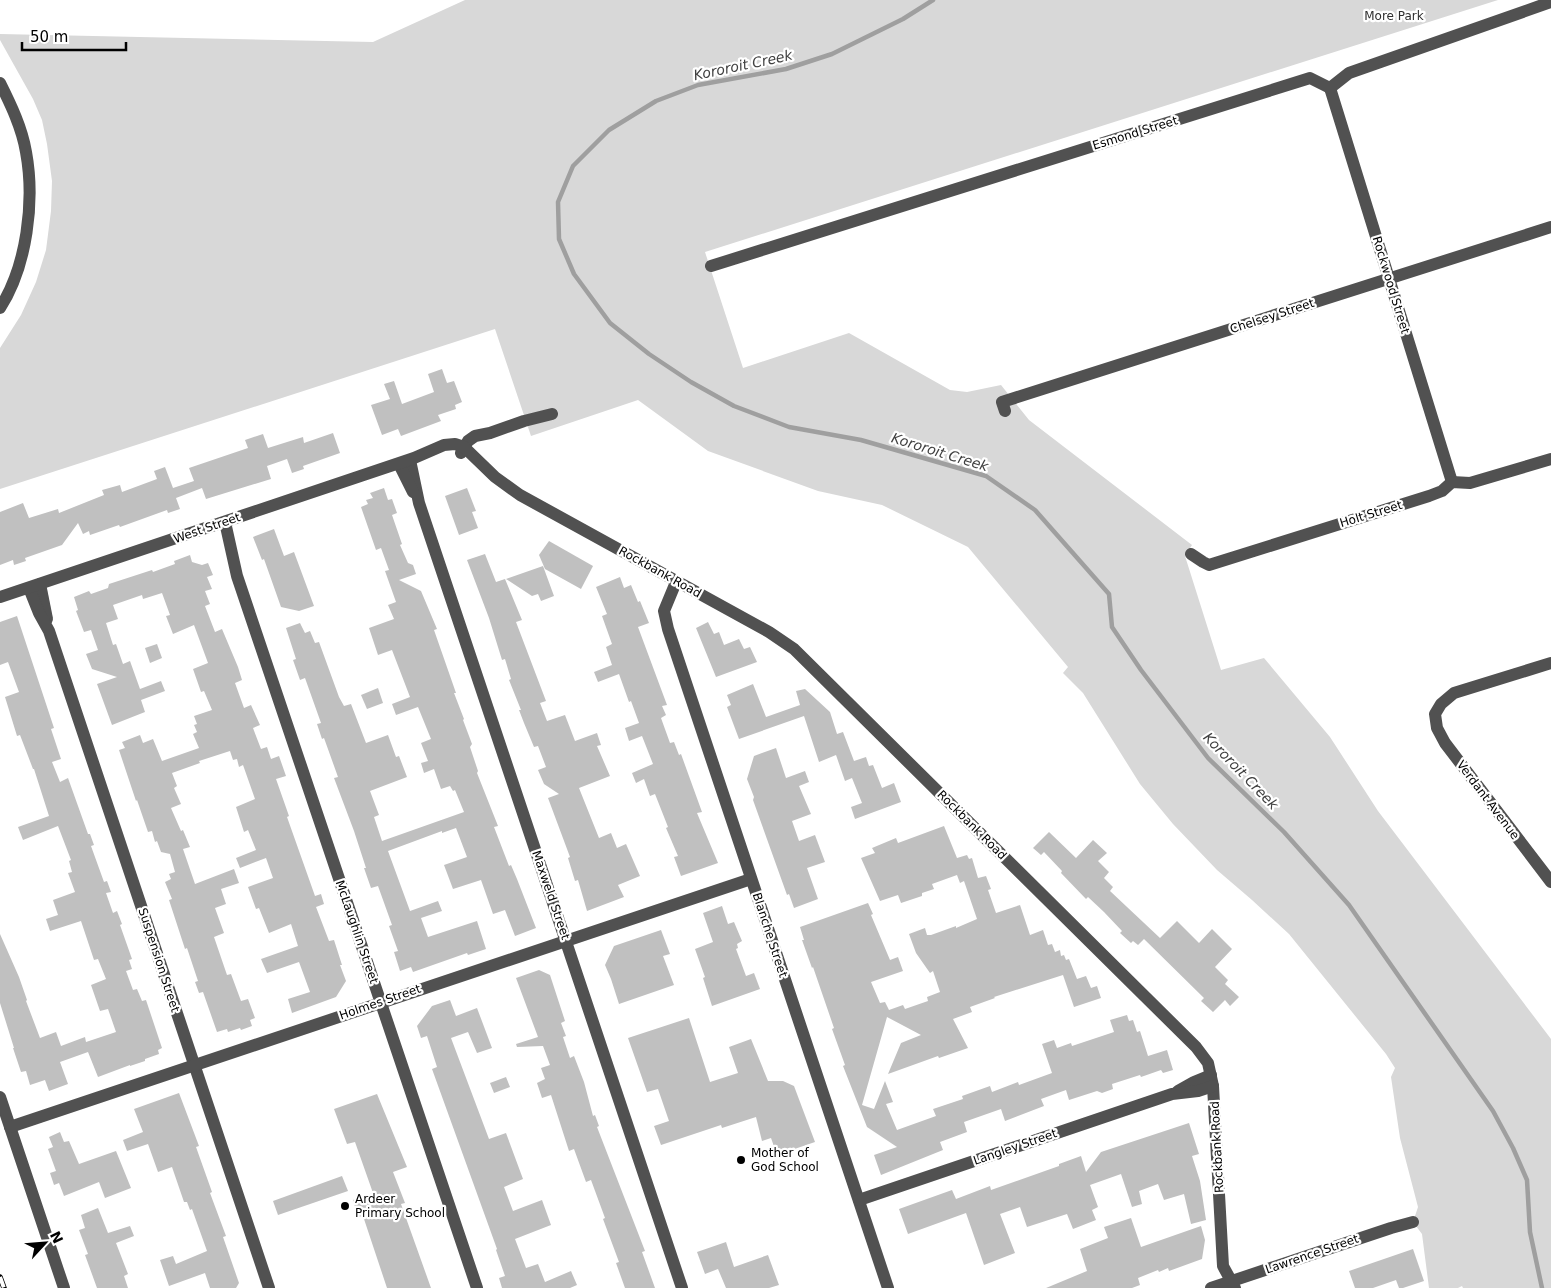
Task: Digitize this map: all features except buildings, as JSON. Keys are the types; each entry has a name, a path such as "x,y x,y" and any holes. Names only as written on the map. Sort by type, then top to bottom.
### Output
{"street":[{"path":"1330,88 1349,73 1551,2"},
{"name":"Esmond Street","path":"711,266 1310,78 1330,88"},
{"path":"0,83 12,108 26,151 29,184 28,226 19,268 8,295 0,308"},
{"name":"Rockwood Street","path":"1330,88 1452,482"},
{"name":"Chelsey Street","path":"1005,411 1002,402 1551,227"},
{"path":"462,451 476,436 552,414"},
{"name":"West Street","path":"0,598 408,460 446,452 462,451"},
{"name":"Rockbank Road","path":"462,451 488,482 506,492 520,495 769,632 794,649 1202,1054 1208,1063 1212,1080 1223,1266 1233,1285"},
{"path":"1452,482 1470,483 1551,459"},
{"name":"Maxweld Street","path":"408,460 419,503 682,1288"},
{"name":"Holt Street","path":"1191,554 1209,565 1429,496 1442,491 1452,482"},
{"name":"McLaughlin Street","path":"219,524 477,1288"},
{"name":"Blanche Street","path":"676,582 664,611 668,629 888,1288"},
{"name":"Suspension Street","path":"34,586 39,613 49,632 270,1288"},
{"name":"Verdant Avenue","path":"1551,663 1454,693 1441,704 1435,714 1437,728 1445,743 1546,865 1551,882"},
{"name":"Holmes Street","path":"10,1127 751,878"},
{"name":"Langley Street","path":"859,1200 1172,1094 1194,1082 1212,1080"},
{"path":"0,1097 64,1288"},
{"name":"Lawrence Street","path":"1211,1288 1233,1285 1413,1222"}],"green space":[{"name":"More Park","path":"465,0 1498,0 705,252 743,368 849,333 950,390 967,392 1001,385 1029,420 1192,545 1185,556 1221,670 1264,658 1330,737 1378,811 1551,1039 1551,1288 1463,1288 1462,1286 1458,1288 1429,1288 1422,1234 1413,1222 1418,1207 1400,1138 1391,1077 1395,1068 1386,1054 1289,934 1217,870 1173,824 1140,784 1083,693 1063,673 1068,667 968,547 882,505 818,491 708,451 638,400 531,436 495,329 0,489 0,348 21,315 36,282 46,250 51,211 52,181 42,120 33,99 0,40 0,34 373,42"}],"waterway":[{"name":"Kororoit Creek","path":"933,0 903,19 832,54 786,69 698,85 656,101 609,130 573,166 558,202 559,239 574,274 610,323 649,354 691,382 734,406 789,427 861,440 986,476 1035,510 1109,594 1112,627 1141,670 1208,758 1284,832 1349,905 1493,1111 1513,1148 1527,1180 1530,1232 1542,1288"}],"railway":[{"path":"0,1277 4,1288"}],"place":[{"name":"Mother of God School","path":"741,1160"},
{"name":"Ardeer Primary School","path":"345,1206"}]}
